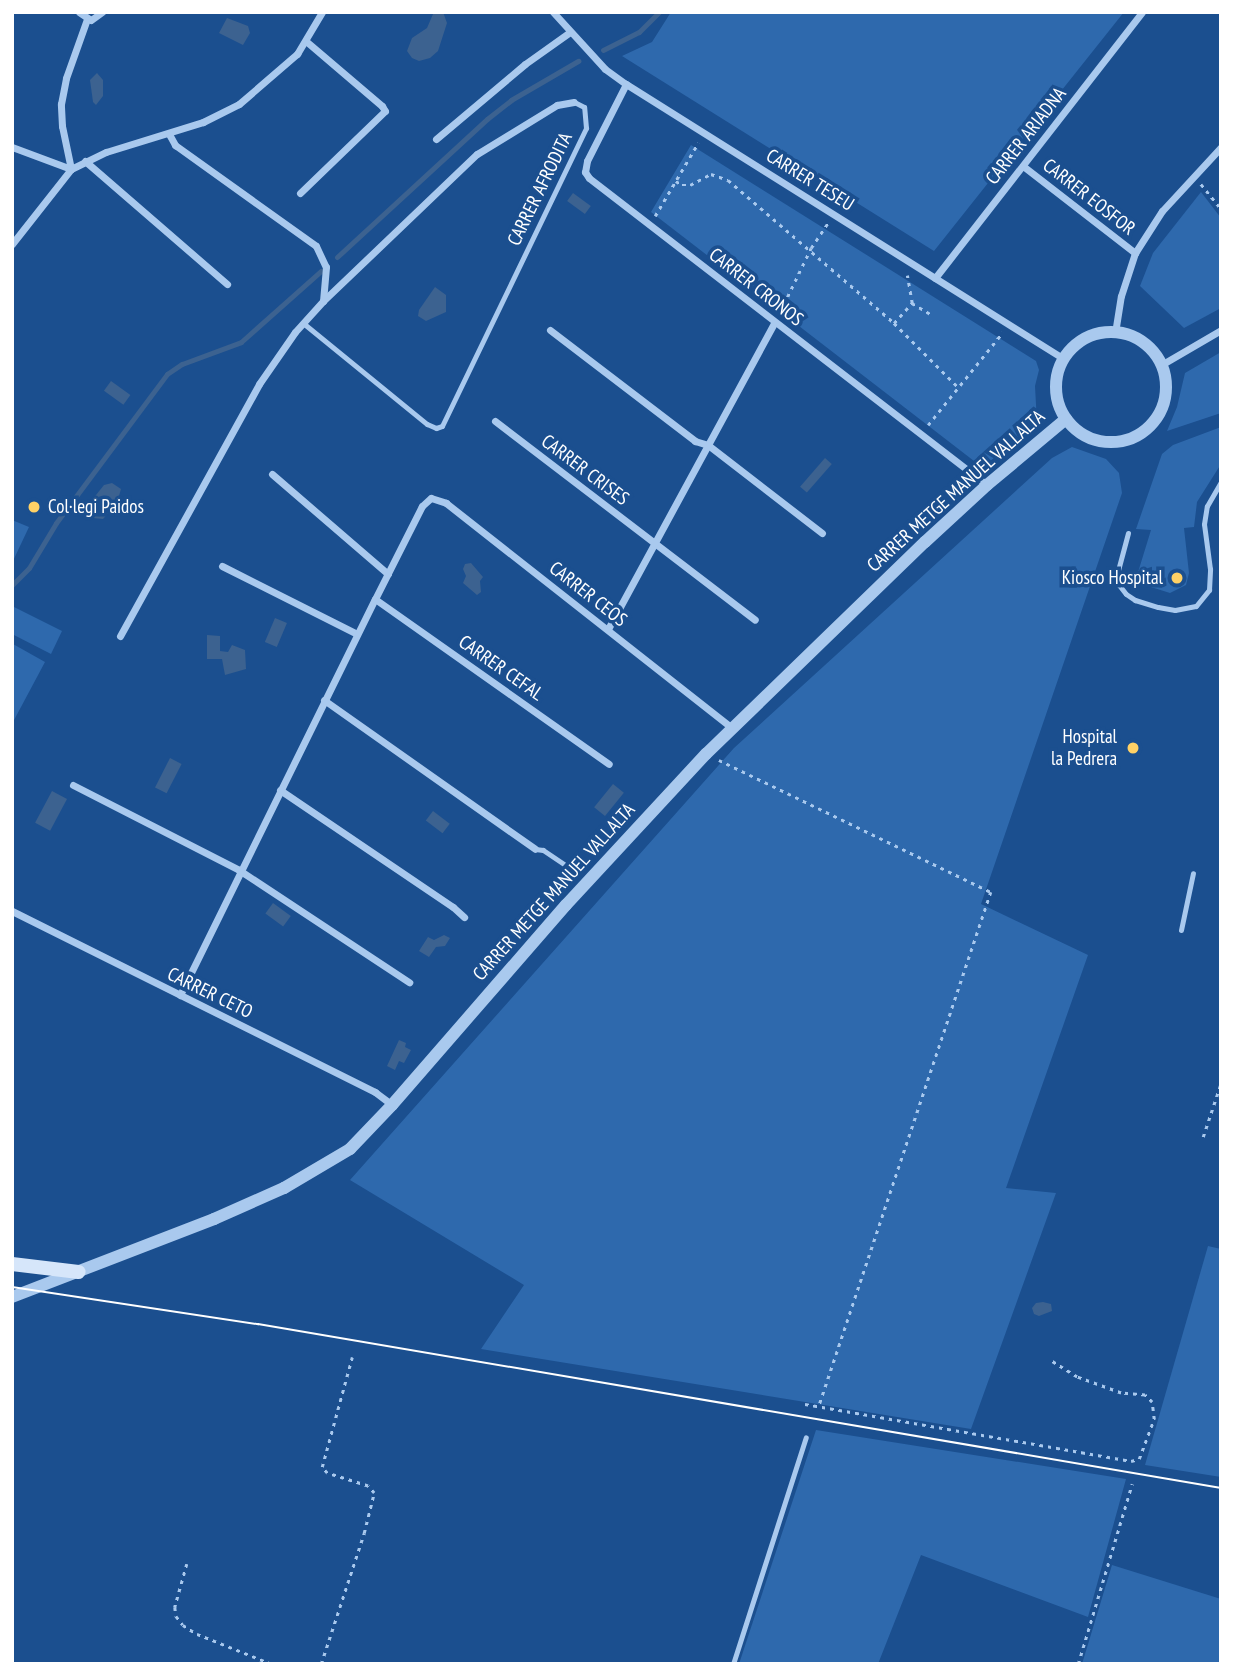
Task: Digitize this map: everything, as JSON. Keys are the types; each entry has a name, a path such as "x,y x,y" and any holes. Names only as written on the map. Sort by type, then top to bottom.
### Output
{"main road":[{"path":"12,1264 79,1272"}],"street":[{"path":"79,12 87,19 95,19 102,12"},
{"path":"12,244 71,169 85,161 203,122 239,104 285,68 306,41 322,12"},
{"name":"CARRER ARIADNA","path":"935,278 1142,12"},
{"name":"CARRER TESEU","path":"557,14 605,69 626,84 1063,359"},
{"path":"71,169 62,126 61,104 65,78 87,19"},
{"path":"436,139 524,64 570,32"},
{"path":"300,193 385,111 383,106 306,41"},
{"name":"CARRER CRONOS","path":"626,84 587,161 585,172 987,485"},
{"name":"CARRER AFRODITA","path":"120,636 259,384 303,323 477,154 557,105 574,102"},
{"path":"169,134 175,145 321,252 326,267 323,301"},
{"path":"12,147 71,169"},
{"path":"1115,332 1121,296 1135,253 1162,211 1221,147"},
{"path":"85,161 227,284"},
{"name":"CARRER EOSFOR","path":"1023,166 1135,253"},
{"path":"608,629 775,322"},
{"path":"550,330 695,442 708,445 822,533"},
{"path":"1161,365 1221,330"},
{"path":"1115,332 1143,343 1161,365 1166,382 1159,414 1149,427 1135,436 1104,442 1090,438 1066,419 1058,405 1056,389 1063,359 1085,338 1115,332"},
{"name":"CARRER METGE MANUEL VALLALTA","path":"12,1297 214,1219 308,1175 349,1149 393,1105 566,905 706,754 987,485 1066,419"},
{"name":"CARRER CRISES","path":"495,421 755,620"},
{"path":"180,995 239,870 388,574 272,474"},
{"name":"CARRER CEOS","path":"388,574 422,506 431,498 446,503 732,728"},
{"path":"222,566 357,634"},
{"name":"CARRER CEFAL","path":"375,598 609,764"},
{"path":"324,700 535,849"},
{"path":"73,785 239,870 409,982"},
{"path":"280,790 453,906 464,917"},
{"name":"CARRER CETO","path":"12,911 375,1092 393,1105"}],"lane":[{"name":"CARRER AFRODITA","path":"303,323 427,424 436,428 442,426 586,128 584,107 574,102"},
{"path":"1128,533 1117,574 1119,585 1126,594 1158,607 1175,610 1196,606 1209,590 1210,569 1204,524 1206,506 1221,482"},
{"path":"535,849 543,850 568,867"},
{"path":"1181,929 1193,873"},
{"path":"733,1664 806,1437"}],"path":[{"path":"650,225 704,133"},
{"path":"676,181 682,186 690,185 711,174 719,175 811,248 894,323 958,387"},
{"path":"1194,174 1221,209"},
{"path":"775,322 811,248 835,214"},
{"path":"914,264 906,277 912,303 933,315"},
{"path":"894,323 912,303"},
{"path":"921,434 1009,324"},
{"path":"706,754 991,892 819,1406"},
{"path":"1203,1137 1221,1083"},
{"path":"321,1664 374,1493 368,1486 327,1473 322,1467 352,1357"},
{"path":"805,1404 1131,1461 1139,1459 1154,1419 1152,1402 1145,1395 1121,1393 1077,1377 1051,1361"},
{"path":"1078,1664 1132,1484"},
{"path":"187,1564 175,1607 176,1616 183,1626 272,1664"}],"shaded area":[{"path":"443,12 447,23 438,51 430,58 419,61 412,58 407,51 412,38 427,28 433,14"},
{"path":"671,12 1124,12 934,251 622,56 652,42"},
{"path":"227,18 248,26 250,33 243,45 219,33"},
{"path":"97,73 103,80 103,96 96,105 93,102 90,80"},
{"path":"691,145 1036,361 1039,370 1035,386 1037,423 989,462 983,464 974,461 651,212"},
{"path":"1201,192 1221,218 1221,308 1184,328 1140,286 1153,253"},
{"path":"573,193 591,206 585,214 567,201"},
{"path":"435,287 446,295 446,312 426,321 418,316 419,310"},
{"path":"1221,352 1221,413 1167,431 1177,407 1185,373"},
{"path":"111,381 130,395 123,405 104,391"},
{"path":"1221,427 1221,464 1197,502 1194,527 1184,528 1189,573 1186,585 1170,593 1135,582 1151,530 1136,529 1162,454 1173,445"},
{"path":"1072,447 1106,459 1119,473 1122,493 981,904 1088,955 1006,1188 1056,1193 971,1429 481,1349 524,1285 350,1180 734,748 1052,458"},
{"path":"825,458 832,464 807,493 800,487"},
{"path":"112,483 121,489 117,503 103,519 93,518 89,515 88,505 104,485"},
{"path":"12,520 29,527 12,563"},
{"path":"471,563 483,577 480,581 481,592 477,595 463,583 466,576 463,569 465,564"},
{"path":"12,606 62,631 51,654 12,634"},
{"path":"275,618 287,623 277,647 265,642"},
{"path":"207,635 220,636 220,651 228,652 232,645 245,650 246,669 225,675 222,659 207,659"},
{"path":"13,644 45,662 13,722 12,721"},
{"path":"170,758 182,764 167,793 155,787"},
{"path":"613,784 624,793 605,816 594,807"},
{"path":"52,791 67,799 50,831 35,823"},
{"path":"433,811 450,824 443,833 426,821"},
{"path":"273,903 291,916 283,926 265,914"},
{"path":"444,935 450,938 445,946 436,947 429,957 419,951 428,937 434,940"},
{"path":"399,1040 406,1043 405,1047 411,1050 404,1063 399,1061 395,1070 387,1066"},
{"path":"1208,1246 1221,1249 1221,1477 1145,1465"},
{"path":"1036,1303 1051,1304 1052,1311 1039,1316 1034,1314 1032,1308"},
{"path":"816,1430 1126,1479 1088,1617 921,1555 878,1664 739,1664"},
{"path":"1112,1565 1221,1599 1221,1664 1082,1664"}],"waterway":[{"path":"603,50 639,32 659,12"},
{"path":"337,257 487,119 511,100 578,61"},
{"path":"12,585 29,568 56,523 167,374 182,364 241,342 321,271"}],"tram line":[{"path":"12,1287 258,1324 1221,1488"}],"place":[{"name":"Col·legi Paidos","path":"34,507"},
{"name":"Kiosco Hospital","path":"1177,578"},
{"name":"Hospital la Pedrera","path":"1133,748"}]}
